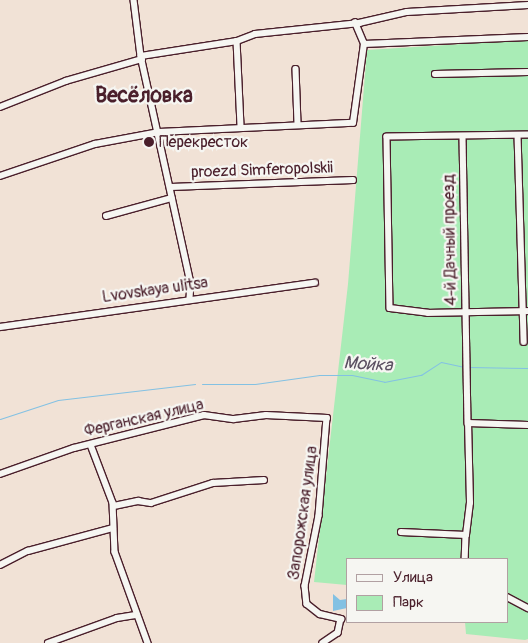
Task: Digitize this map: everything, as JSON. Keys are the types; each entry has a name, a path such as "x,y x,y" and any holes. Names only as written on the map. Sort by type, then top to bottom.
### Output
{"street":[{"path":"134,0 142,57 191,284 190,300"},
{"path":"0,107 66,81 142,57 237,41 255,34 357,23 407,12 528,5"},
{"path":"0,176 95,144 159,132 298,124 353,123 364,44 357,23"},
{"path":"364,44 528,36"},
{"path":"237,41 241,128"},
{"path":"296,69 298,124"},
{"path":"435,74 528,72"},
{"path":"518,135 526,311 524,342"},
{"path":"526,311 428,313 390,308 388,137 528,135"},
{"name":"4-й Дачный проезд","path":"463,137 465,343 470,503 464,558"},
{"name":"proezd Simferopolskii","path":"171,187 353,180"},
{"path":"106,216 172,198"},
{"name":"Lvovskaya ulitsa","path":"0,327 315,283"},
{"name":"Ферганская улица","path":"0,474 91,445 204,416 234,419 266,415 327,418"},
{"name":"Запорожская улица","path":"324,643 338,633 341,619 320,614 307,604 306,586 319,516 327,418"},
{"path":"468,423 528,426"},
{"path":"91,445 114,506 115,552 133,596 137,615 148,643"},
{"path":"114,506 138,501 151,503 213,484 264,480"},
{"path":"0,565 28,550 113,528"},
{"path":"401,532 466,535"},
{"path":"508,598 528,608"},
{"path":"48,643 117,618 137,615"}],"green space":[{"path":"528,40 528,639 525,640 466,634 465,623 508,623 508,558 346,558 346,585 314,582 348,284 367,50"}],"water":[{"path":"333,594 340,600 346,599 346,608 333,611"}],"waterway":[{"name":"Мойка","path":"202,384 255,384 319,375 352,375 384,382 421,375 441,362 465,367"},
{"name":"Мойка","path":"469,367 528,368"},
{"name":"Мойка","path":"0,419 58,400 195,384"}],"place":[{"name":"Перекресток","path":"149,142"}],"district":[{"name":"Весёловка","path":"144,96"}]}
